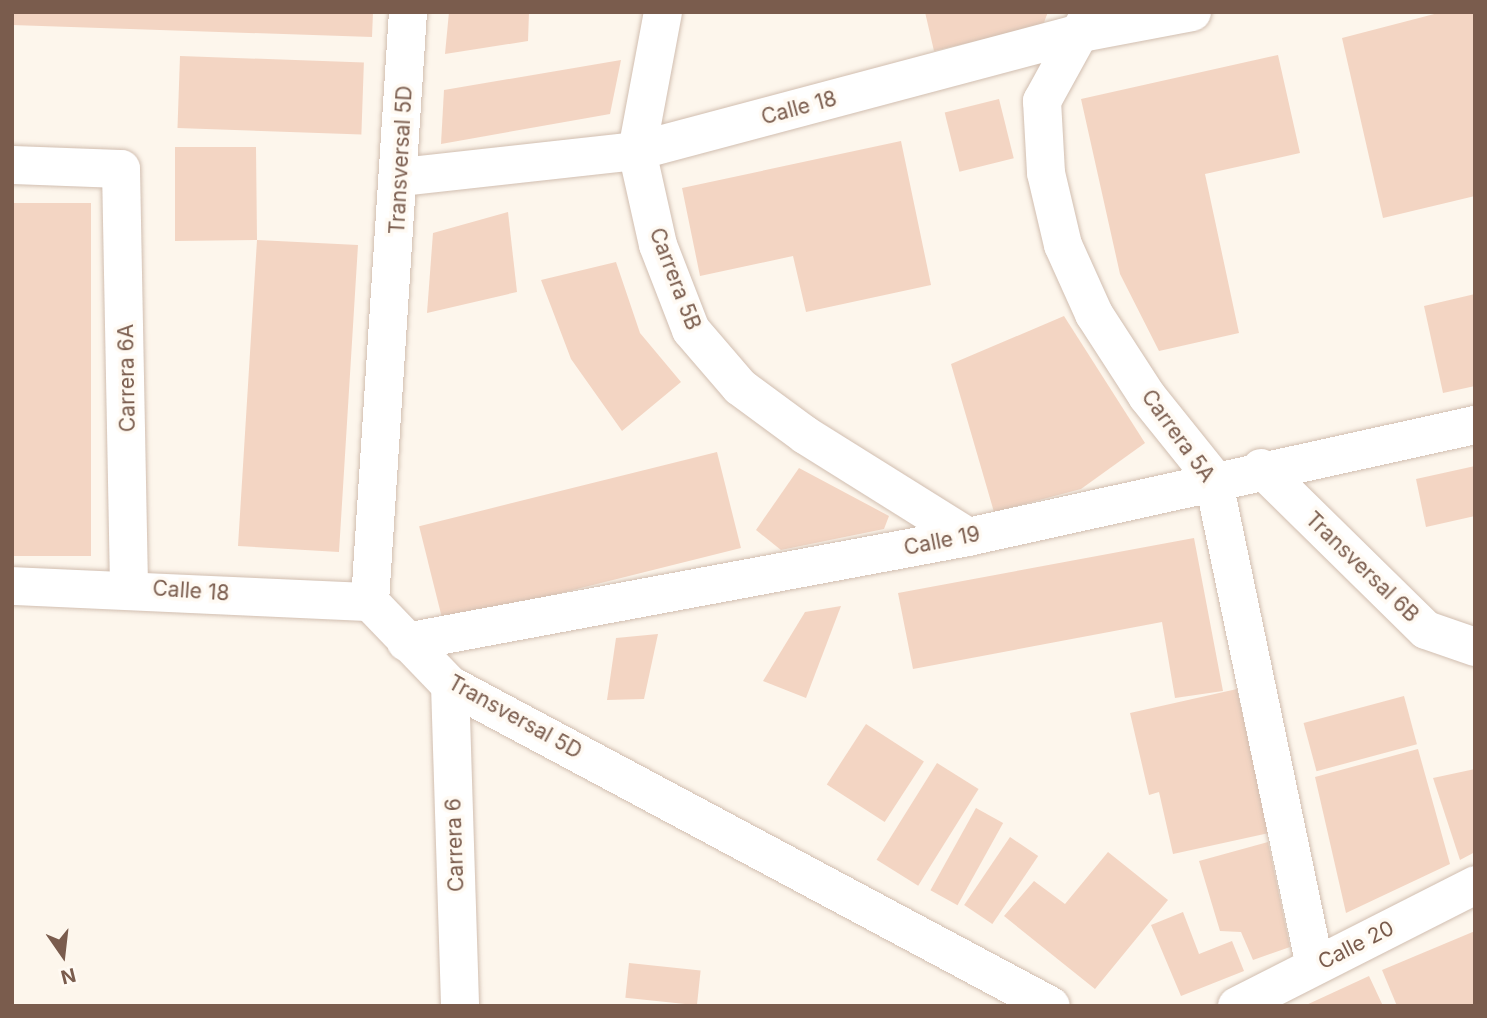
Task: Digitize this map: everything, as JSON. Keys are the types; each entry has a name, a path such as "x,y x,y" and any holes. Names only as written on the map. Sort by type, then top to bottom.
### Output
{"street":[{"name":"Transversal 5D","path":"408,12 401,177 370,602 405,642 450,685 1051,1006"},
{"name":"Carrera 5B","path":"663,12 637,151 658,245 691,330 762,403 968,537"},
{"name":"Calle 18","path":"401,177 637,151 1080,19 1192,12"},
{"name":"Carrera 5A","path":"1080,19 1042,101 1046,173 1063,245 1102,326 1213,478 1315,965"},
{"name":"Carrera 6A","path":"12,165 121,169 129,587"},
{"name":"Calle 19","path":"405,642 968,537 1213,478 1475,425"},
{"name":"Transversal 6B","path":"1261,468 1426,630 1475,647"},
{"name":"Calle 18","path":"12,586 129,587 370,602"},
{"name":"Carrera 6","path":"450,685 460,1006"},
{"name":"Calle 20","path":"1237,1006 1475,885"}],"building":[{"path":"12,12 373,12 372,37 12,25"},
{"path":"449,12 529,12 528,41 445,54"},
{"path":"925,12 1048,12 1043,25 934,51"},
{"path":"1442,12 1475,12 1475,196 1383,218 1342,38"},
{"path":"1278,55 1300,153 1205,174 1239,333 1159,351 1120,274 1081,99"},
{"path":"180,56 364,62 361,134 177,128"},
{"path":"621,60 610,114 441,144 444,90"},
{"path":"999,99 1014,158 959,172 945,113"},
{"path":"901,141 931,285 806,312 793,256 700,276 682,188"},
{"path":"175,147 256,147 257,240 175,241"},
{"path":"12,203 91,203 91,556 12,556"},
{"path":"508,212 517,292 427,313 433,233"},
{"path":"257,240 358,245 339,552 238,546"},
{"path":"616,262 640,333 681,382 622,431 571,359 541,280"},
{"path":"1475,294 1475,386 1443,393 1424,306"},
{"path":"1064,316 1145,443 1081,489 994,512 951,364"},
{"path":"717,452 741,548 443,622 419,526"},
{"path":"1475,466 1475,516 1426,527 1416,479"},
{"path":"799,468 889,516 884,529 781,550 756,530"},
{"path":"1194,538 1223,691 1175,698 1162,622 913,669 898,593"},
{"path":"841,606 806,698 763,681 805,612"},
{"path":"658,634 644,699 607,700 616,638"},
{"path":"1237,689 1269,833 1173,854 1159,792 1149,795 1130,713"},
{"path":"1404,696 1417,744 1316,771 1304,723"},
{"path":"866,724 924,762 885,822 827,784"},
{"path":"1418,749 1450,864 1346,913 1315,777"},
{"path":"937,763 979,789 918,886 877,860"},
{"path":"1475,769 1475,852 1460,860 1433,778"},
{"path":"976,808 1003,823 958,905 930,890"},
{"path":"1010,837 1038,856 992,924 964,905"},
{"path":"1268,842 1290,947 1253,960 1241,932 1220,931 1199,861"},
{"path":"1108,852 1168,900 1095,989 1004,916 1034,881 1065,904"},
{"path":"1183,912 1199,954 1232,941 1244,971 1181,996 1151,925"},
{"path":"1475,931 1475,1006 1397,1006 1382,970"},
{"path":"629,963 701,971 697,1005 625,998"},
{"path":"1369,976 1383,1006 1304,1006"}]}
